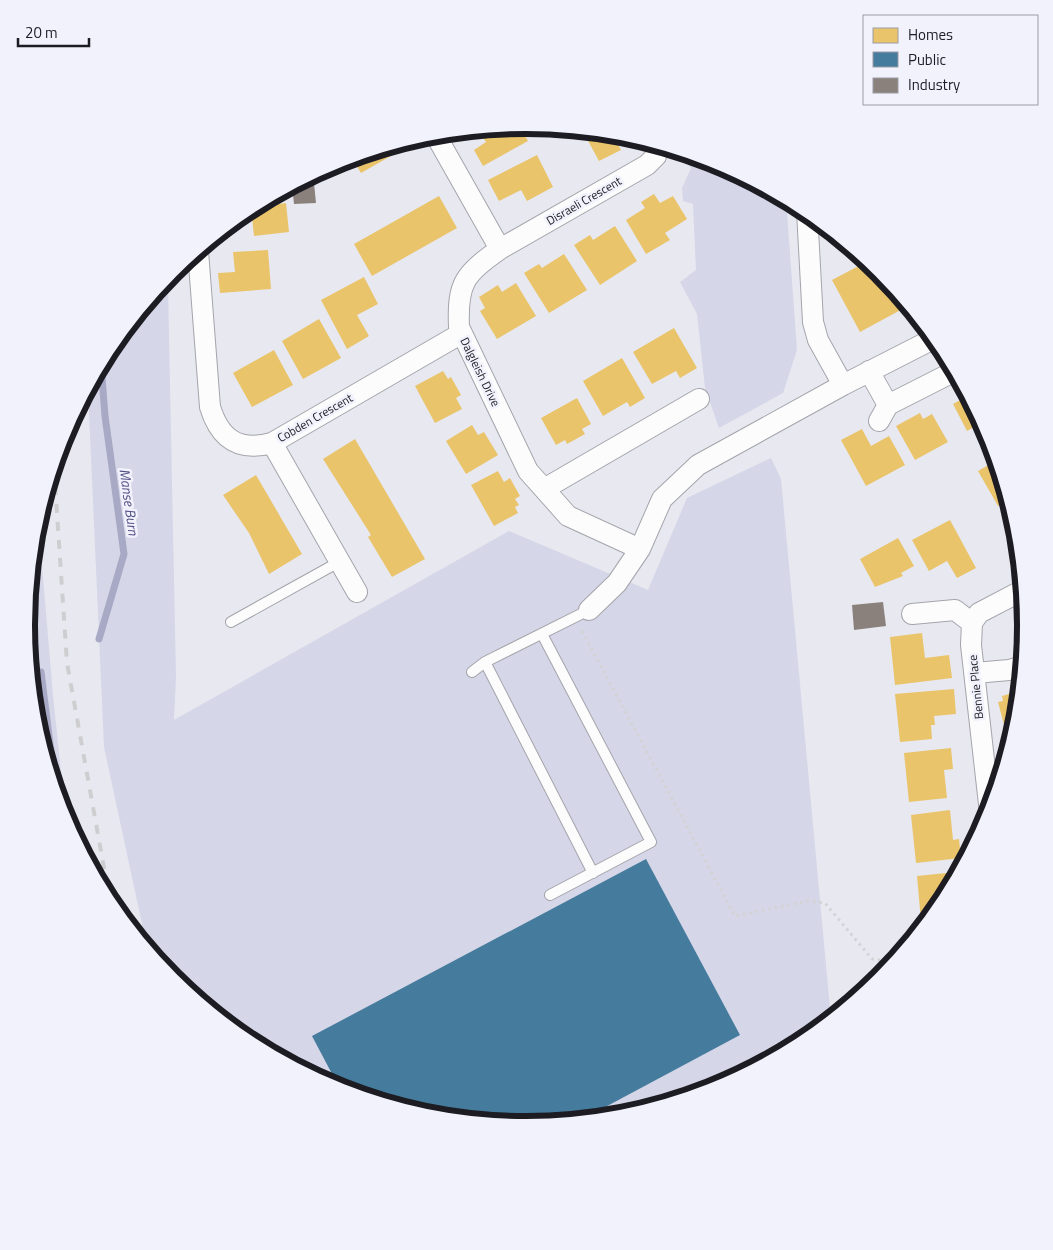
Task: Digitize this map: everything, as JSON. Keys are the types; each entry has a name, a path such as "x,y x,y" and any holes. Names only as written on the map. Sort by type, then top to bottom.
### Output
{"street":[{"path":"439,142 500,249"},
{"name":"Disraeli Crescent","path":"500,249 647,166 656,156 657,151"},
{"path":"808,222 813,322 818,340 843,385"},
{"name":"Dalgleish Drive","path":"500,249 475,267 461,286 458,305 459,327 462,334 528,471 568,516 640,549"},
{"name":"Cobden Crescent","path":"199,258 210,407 215,424 226,437 243,446 272,443 462,334"},
{"path":"582,614 617,583 640,549 662,499 698,465 869,371 928,342"},
{"path":"869,371 884,413 949,374"},
{"path":"544,489 699,399"},
{"path":"272,443 356,592"},
{"path":"912,614 955,610 972,623 979,613 1017,593"},
{"name":"Bennie Place","path":"972,623 972,645 988,794"},
{"path":"975,673 1016,668"}],"lane":[{"path":"231,622 339,562"},
{"path":"472,672 485,662 582,614"},
{"path":"542,634 651,842 550,895"},
{"path":"485,662 593,873"}],"path":[{"path":"582,614 735,916 808,901 825,903 872,959 887,959"}],"shaded area":[{"path":"685,160 715,171 744,184 787,208 797,350 783,393 719,428 705,388 697,314 680,282 696,270 693,204 683,201 682,188 691,168"},
{"path":"168,289 176,677 174,720 509,531 648,590 687,498 771,458 781,479 830,1012 800,1034 772,1051 715,1079 654,1100 591,1112 526,1116 462,1112 399,1100 338,1079 281,1051 227,1015 179,973 144,933 104,747 89,403 118,352"},
{"path":"41,551 63,787 44,721 36,657 36,593"}],"building: Homes":[{"path":"525,134 528,141 483,166 474,150 486,142 482,136"},
{"path":"586,138 617,142 621,150 599,161"},
{"path":"403,149 361,173 356,165"},
{"path":"537,155 553,187 527,201 521,190 499,201 488,180"},
{"path":"654,194 660,203 673,196 687,219 665,233 670,240 646,254 626,220 645,208 641,202"},
{"path":"439,196 457,228 372,276 354,244"},
{"path":"286,203 289,232 254,236 252,217 271,205"},
{"path":"615,226 637,261 600,285 574,245 590,235 593,240"},
{"path":"268,250 271,289 220,293 218,273 235,272 233,252"},
{"path":"564,254 587,290 549,313 524,273 539,264 542,268"},
{"path":"861,265 902,309 860,332 832,280"},
{"path":"364,277 378,304 357,315 369,336 347,349 321,300"},
{"path":"516,283 536,316 497,339 480,311 485,308 479,297 498,285 502,292"},
{"path":"319,319 341,358 303,379 282,341"},
{"path":"674,328 697,368 680,378 676,371 652,384 633,352"},
{"path":"274,350 293,385 252,407 233,373"},
{"path":"622,358 645,398 630,407 627,402 603,416 583,381"},
{"path":"443,371 448,379 451,377 461,395 456,398 462,409 435,423 415,386"},
{"path":"959,392 976,426 967,431 953,404 962,399"},
{"path":"577,398 591,424 582,429 585,434 567,444 565,440 556,445 541,418"},
{"path":"920,413 923,419 932,414 948,442 915,460 896,426"},
{"path":"472,425 478,435 484,432 498,455 466,474 446,441"},
{"path":"862,429 871,446 889,436 905,465 866,486 841,440"},
{"path":"355,439 425,559 392,577 368,537 371,535 323,459"},
{"path":"991,464 1002,504 998,506 978,471"},
{"path":"498,471 504,482 510,478 520,496 515,499 519,505 515,507 518,513 494,526 471,485"},
{"path":"256,475 302,554 269,574 249,533 223,495"},
{"path":"950,520 976,568 957,578 947,561 929,571 912,540"},
{"path":"898,538 914,566 901,573 903,576 875,587 860,559"},
{"path":"922,633 925,658 949,655 952,678 895,685 890,637"},
{"path":"954,689 956,714 934,716 935,725 931,725 932,739 900,742 895,694"},
{"path":"1013,693 1006,732 998,702 1003,701 1002,696"},
{"path":"951,748 953,769 944,770 947,798 909,802 904,753"},
{"path":"950,810 953,840 959,839 961,854 959,858 916,863 911,815"},
{"path":"951,873 921,918 917,876"}],"building: Public":[{"path":"646,859 740,1035 598,1111 526,1116 462,1112 431,1107 399,1100 338,1079 334,1077 312,1036"}],"building: Industry":[{"path":"314,183 316,203 294,204 293,193"},
{"path":"883,602 886,626 854,630 852,605"}],"waterway":[{"name":"Manse Burn","path":"99,639 124,554 105,416 102,377"},
{"name":"Manse Burn","path":"41,672 50,744"}],"railway":[{"path":"55,487 67,663 106,879"}]}
